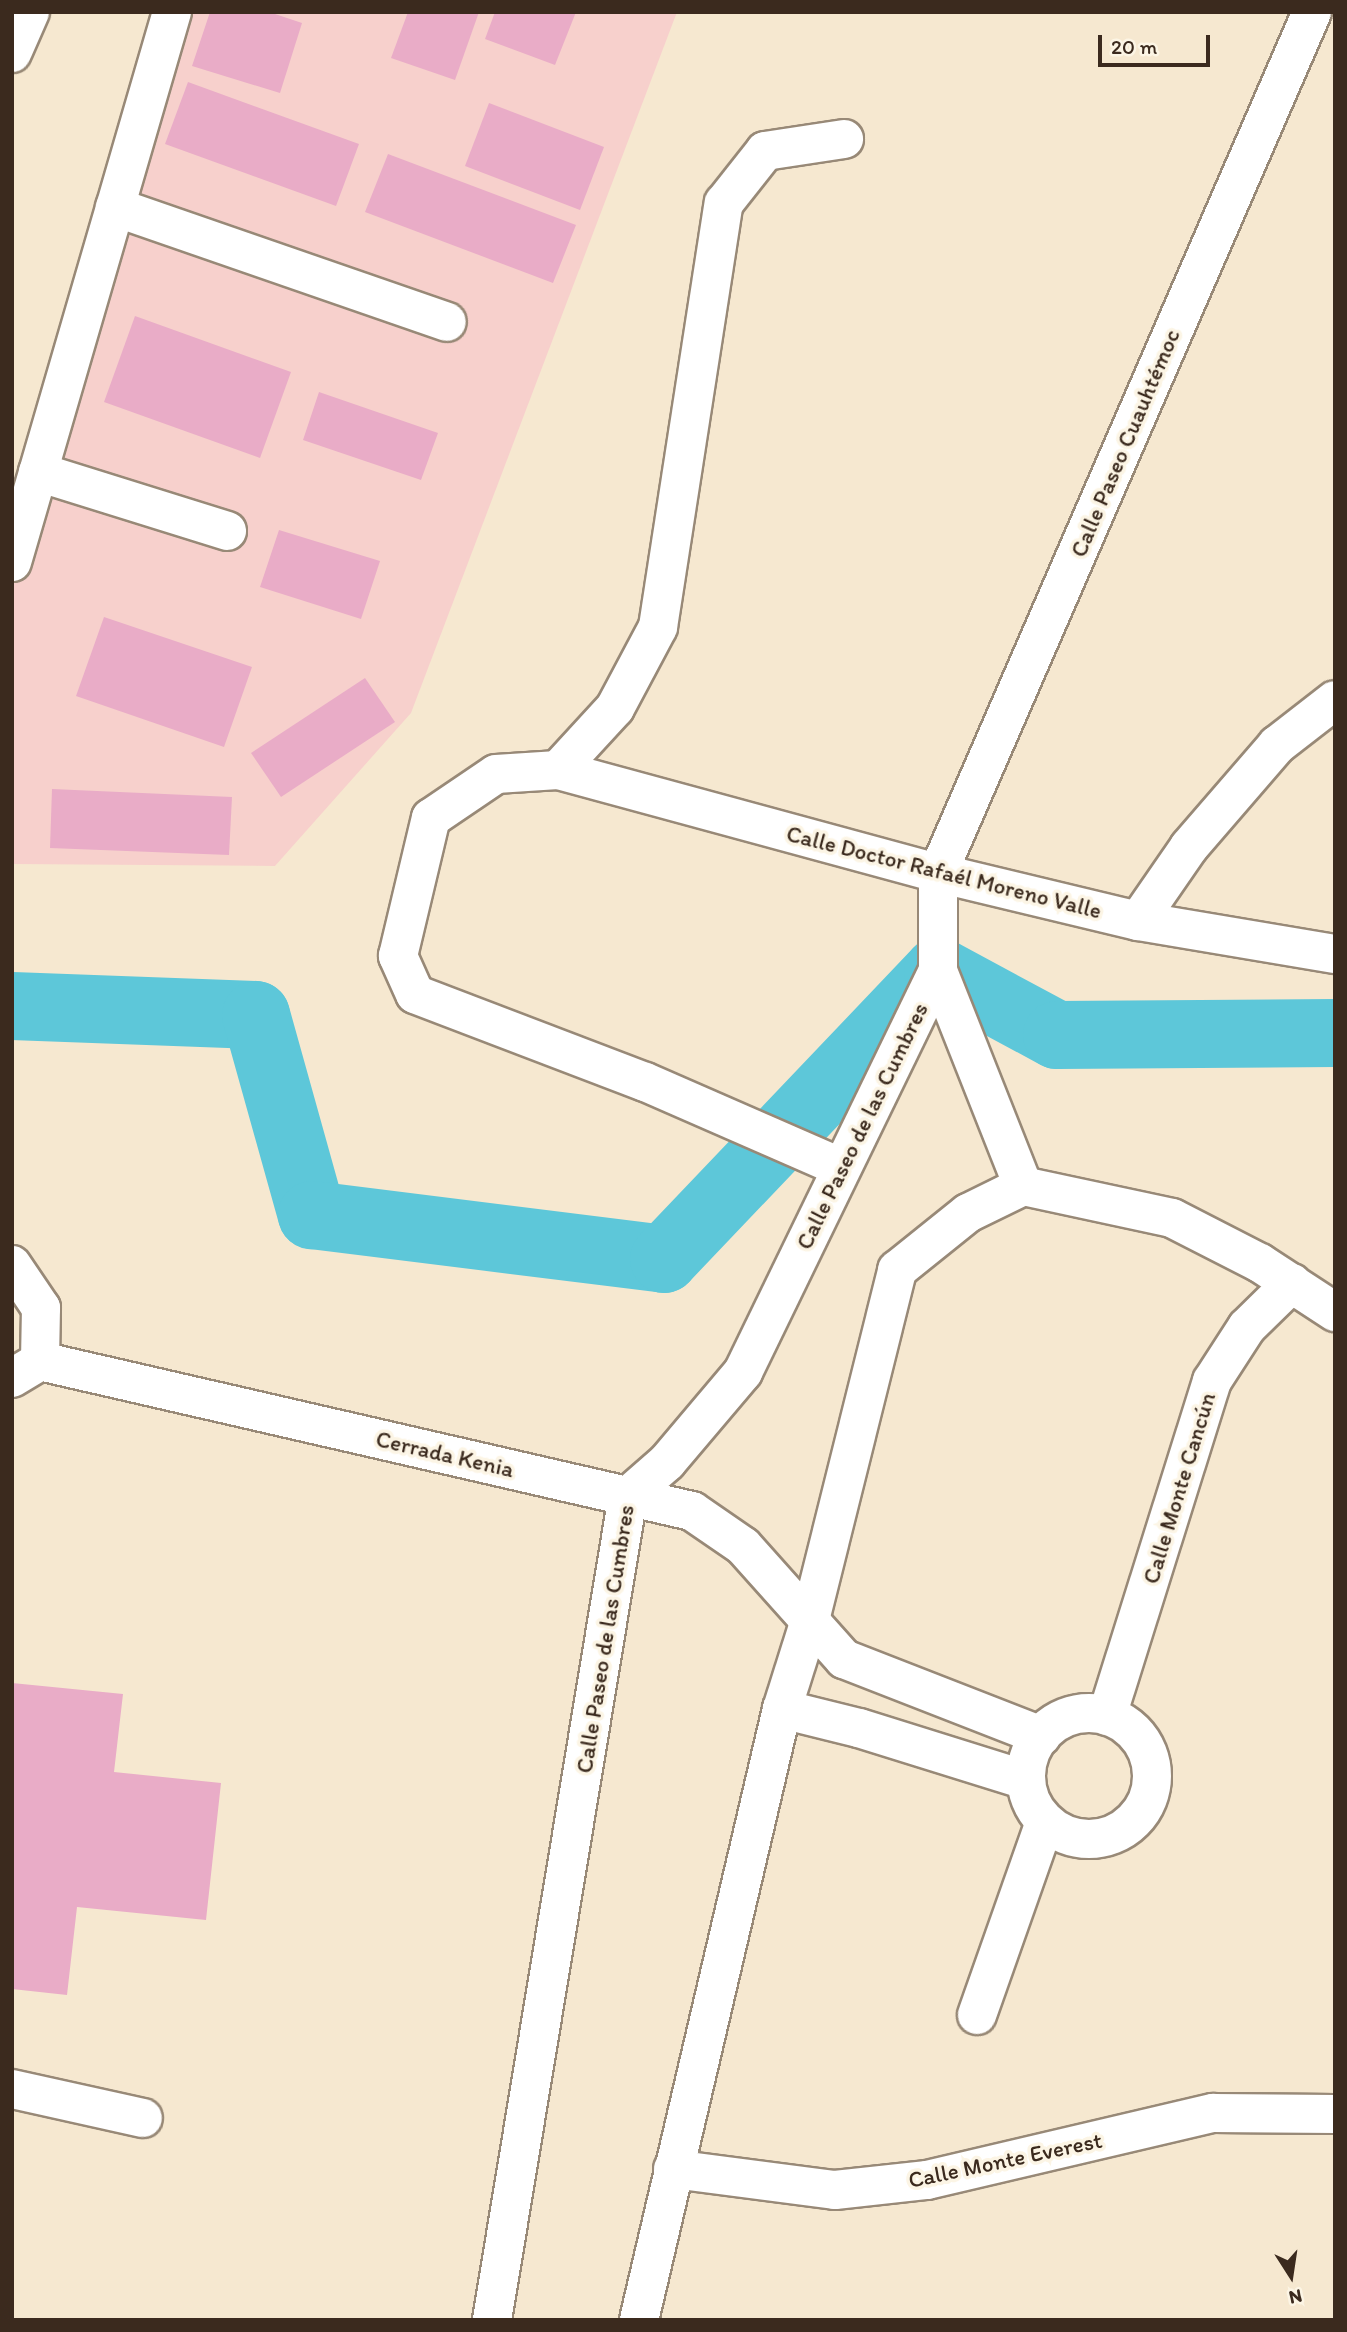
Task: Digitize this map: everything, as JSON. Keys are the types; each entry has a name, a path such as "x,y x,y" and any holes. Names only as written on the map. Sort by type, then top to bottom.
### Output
{"street":[{"path":"12,53 30,12"},
{"path":"12,562 172,12"},
{"name":"Calle Paseo Cuauhtémoc","path":"938,873 1312,12"},
{"path":"558,771 615,708 658,627 724,203 765,151 844,139"},
{"path":"115,207 447,322"},
{"path":"38,472 227,531"},
{"path":"1138,921 1189,848 1277,745 1335,699"},
{"name":"Calle Doctor Rafaél Moreno Valle","path":"841,1167 645,1082 415,994 398,956 431,818 496,774 558,771 938,873 1138,921 1335,954"},
{"name":"Calle Paseo de las Cumbres","path":"492,2320 628,1496 667,1462 743,1372 938,971 938,873"},
{"path":"938,971 1023,1186"},
{"path":"639,2320 782,1709 810,1620 897,1270 968,1213 1023,1186 1172,1218 1292,1283 1335,1312"},
{"name":"Cerrada Kenia","path":"12,1265 41,1308 26,1369 692,1511 732,1539 810,1620"},
{"name":"Calle Monte Cancún","path":"1107,1716 1212,1381 1247,1327 1292,1283"},
{"path":"810,1620 844,1659 1041,1736"},
{"path":"782,1709 1026,1780"},
{"path":"1071,1716 1107,1716 1127,1726 1143,1743 1151,1763 1152,1786 1144,1808 1129,1825 1109,1836 1087,1839 1065,1834 1045,1822 1035,1810 1026,1780 1032,1749 1041,1736 1071,1716"},
{"path":"977,2015 1045,1822"},
{"path":"12,2089 143,2118"},
{"name":"Calle Monte Everest","path":"673,2169 835,2190 927,2180 1213,2113 1335,2114"}],"shaded area":[{"path":"151,12 677,12 411,713 275,866 12,864 12,503"}],"building":[{"path":"210,12 269,12 302,23 280,93 192,66"},
{"path":"408,12 479,12 455,80 391,58"},
{"path":"495,12 576,12 555,65 485,39"},
{"path":"188,82 359,144 336,206 165,144"},
{"path":"489,103 604,147 580,210 465,166"},
{"path":"388,154 576,225 553,283 365,212"},
{"path":"135,316 291,372 260,458 104,402"},
{"path":"319,392 438,433 421,480 303,440"},
{"path":"279,530 380,561 361,619 260,587"},
{"path":"104,617 252,667 224,747 76,696"},
{"path":"365,678 395,722 281,797 251,753"},
{"path":"52,789 232,797 229,855 50,848"},
{"path":"12,1683 123,1694 114,1772 221,1783 206,1920 77,1907 67,1995 12,1989"}],"waterway":[{"path":"12,1006 256,1015 312,1215 664,1259 938,971 1057,1035 1335,1033"}]}
